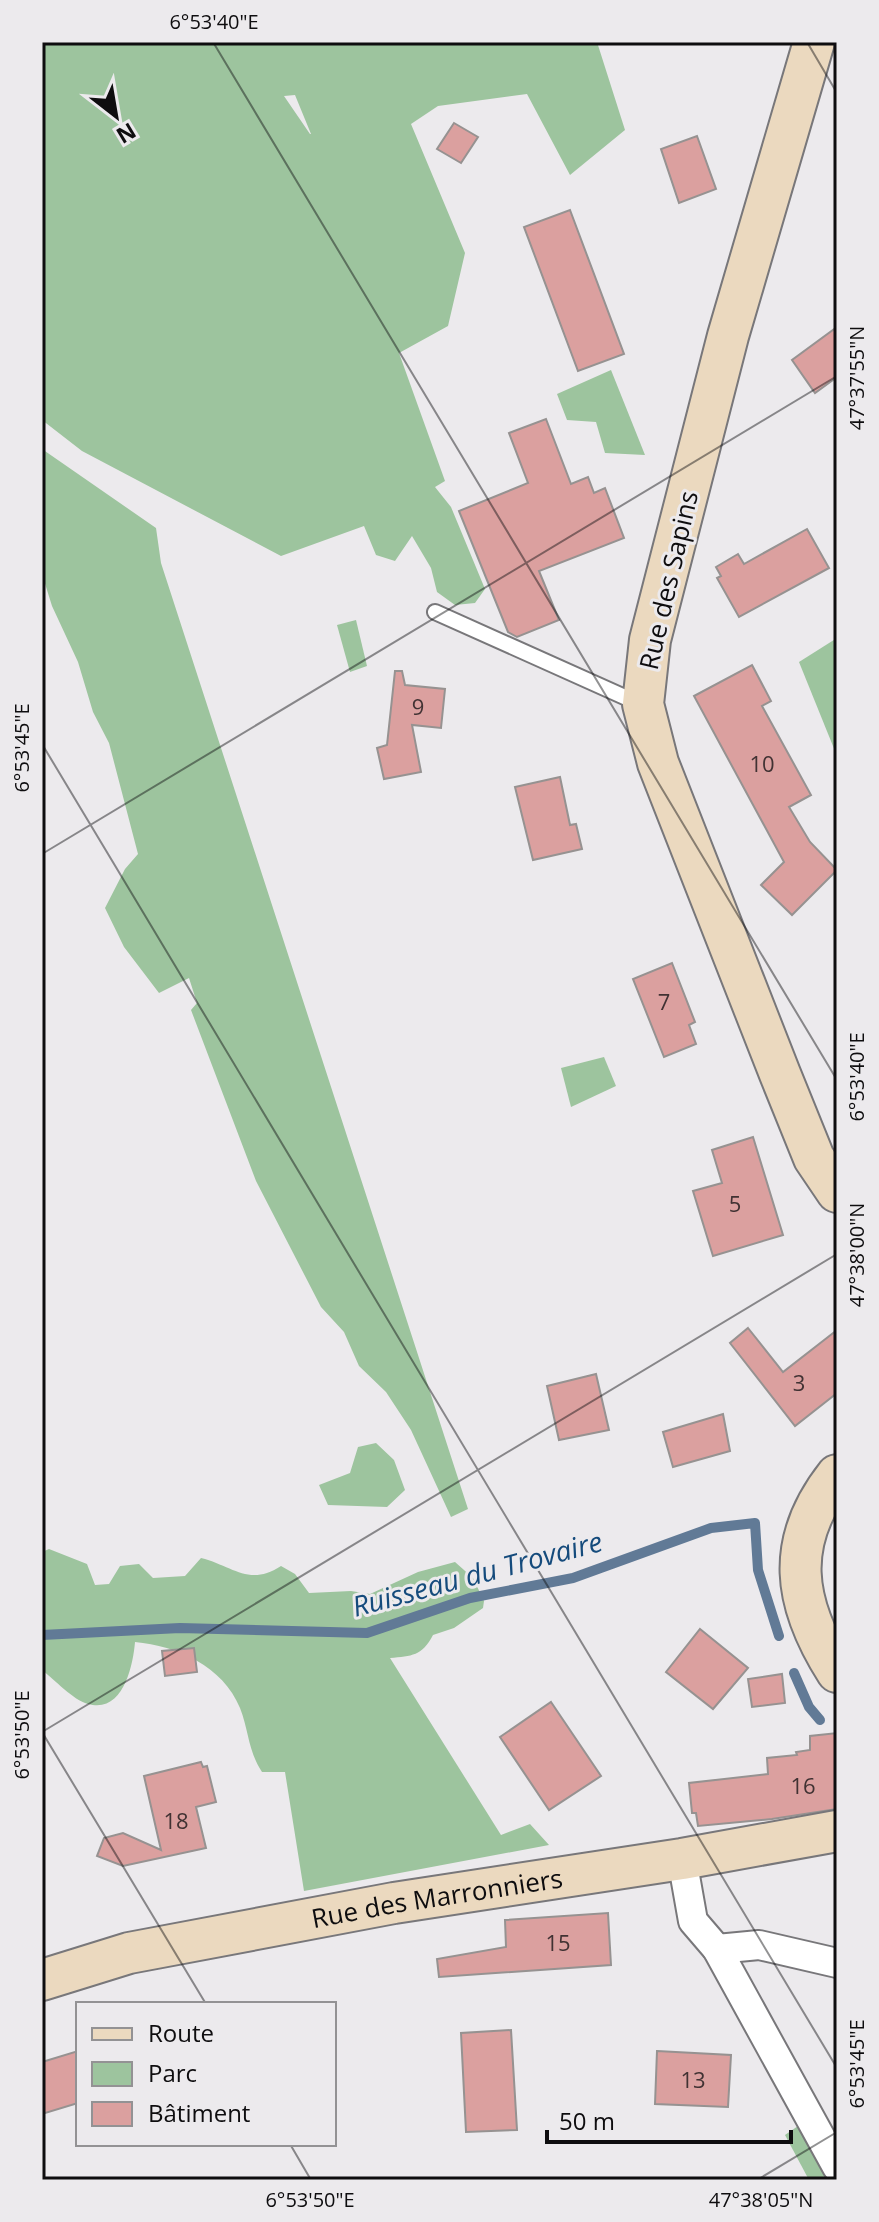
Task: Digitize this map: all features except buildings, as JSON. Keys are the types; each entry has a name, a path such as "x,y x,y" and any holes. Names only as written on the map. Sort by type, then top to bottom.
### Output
{"street":[{"name":"Rue des Sapins","path":"814,42 697,457 650,640 643,704 658,763 780,1074 814,1158 837,1192"},
{"path":"837,1475 823,1492 802,1537 799,1574 804,1605 821,1646 837,1672"},
{"name":"Rue des Marronniers","path":"42,1980 129,1953 394,1903 682,1859 837,1831"},
{"path":"682,1859 684,1928 717,1949 837,2167"},
{"path":"717,1949 759,1945 837,1963"}],"lane":[{"path":"435,612 643,704"}],"green space":[{"path":"42,42 597,42 625,130 570,175 527,94 438,106 411,124 465,253 448,326 399,353 445,481 435,487 451,507 485,589 475,603 455,605 437,592 431,568 412,536 395,561 376,555 364,526 281,556 82,451 42,420","holes":["295,95 310,134 284,96"]},
{"path":"611,370 645,455 605,453 596,422 567,420 557,394"},
{"path":"42,449 156,528 161,563 468,1509 451,1517 411,1430 386,1392 359,1366 344,1332 321,1307 256,1181 191,1010 197,1003 189,978 159,993 124,947 105,908 125,869 138,854 109,743 93,712 78,662 52,606 42,574"},
{"path":"356,620 367,666 350,672 337,625"},
{"path":"837,638 837,756 799,662"},
{"path":"604,1057 616,1086 571,1107 561,1068"},
{"path":"376,1443 394,1460 405,1490 387,1507 328,1505 319,1485 350,1473 358,1447"},
{"path":"49,1549 87,1564 95,1585 109,1584 120,1566 139,1564 153,1578 185,1576 201,1558 250,1575 260,1575 281,1566 295,1574 309,1593 351,1591 370,1594 418,1572 455,1562 473,1578 484,1601 483,1608 454,1628 433,1635 416,1654 390,1658 501,1835 530,1824 549,1845 304,1891 285,1772 262,1772 240,1708 232,1693 210,1670 167,1648 135,1642 124,1686 110,1702 100,1705 76,1698 42,1670 42,1552"},
{"path":"798,2126 830,2180 809,2180 785,2135"}],"waterway":[{"name":"Ruisseau du Trovaire","path":"42,1635 180,1628 367,1633 470,1598 573,1578 711,1528 755,1523 758,1570 779,1636"},
{"path":"794,1673 809,1707 820,1720"}]}
